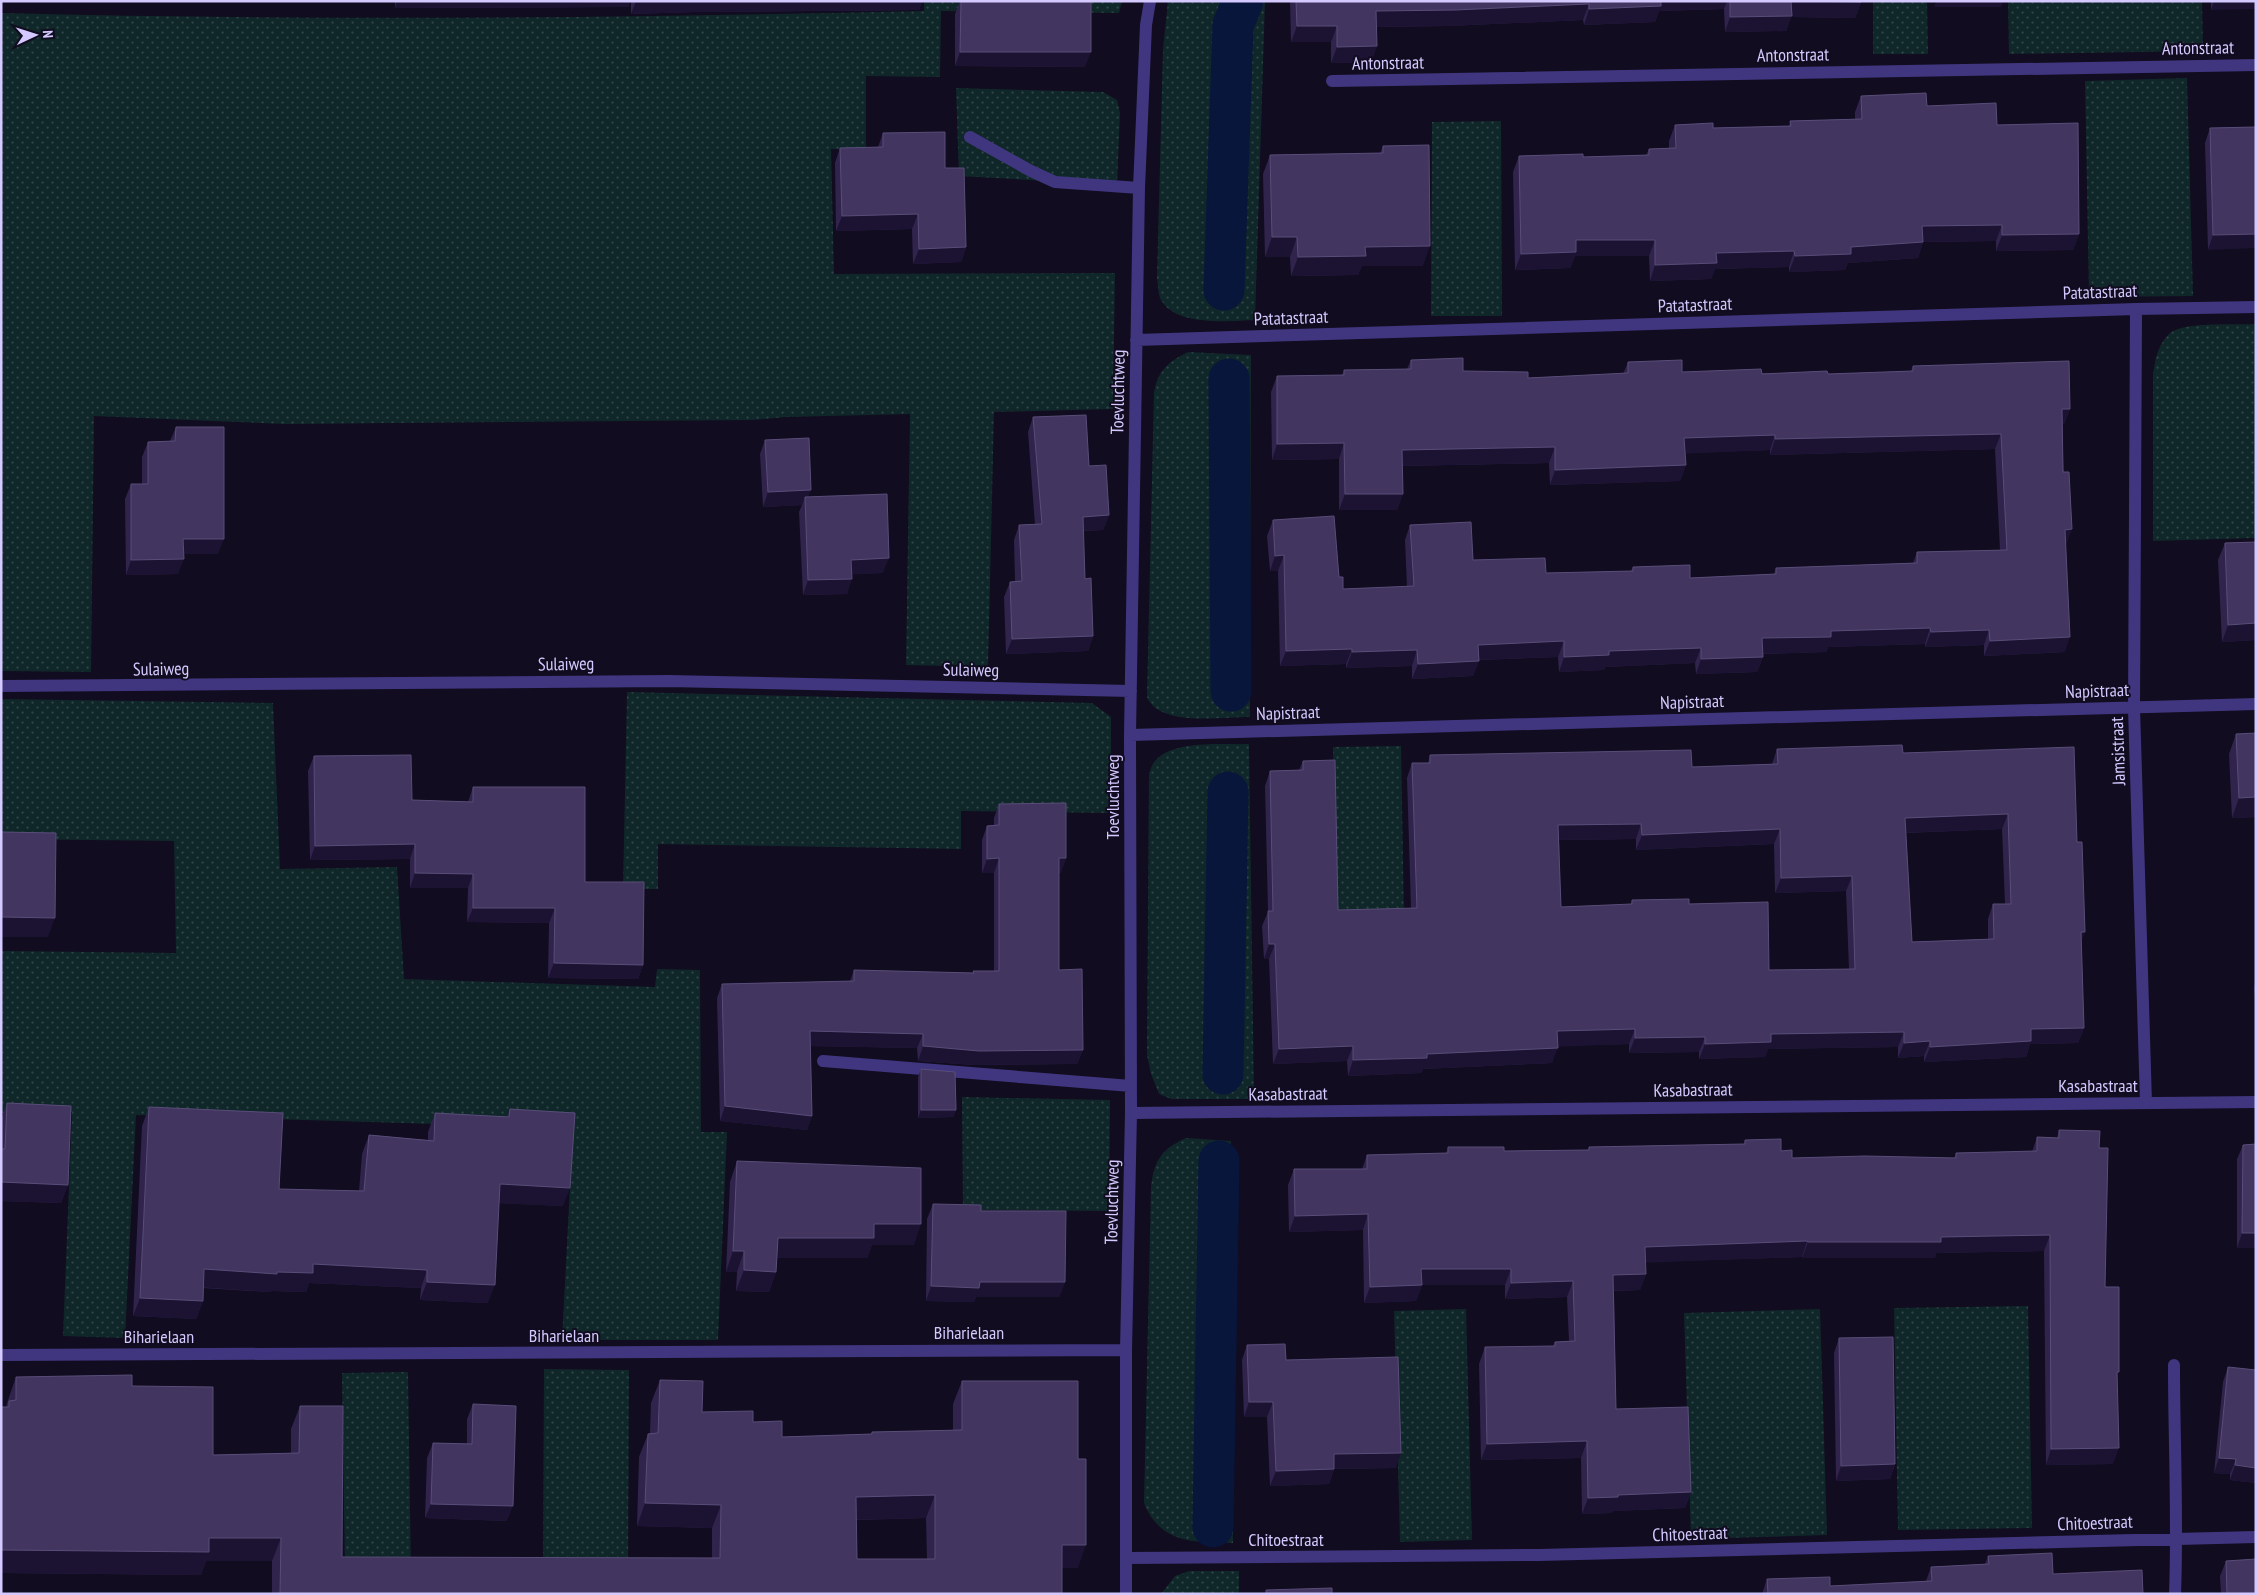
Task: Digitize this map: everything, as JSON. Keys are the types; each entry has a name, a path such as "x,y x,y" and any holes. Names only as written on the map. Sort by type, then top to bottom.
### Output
{"street":[{"name":"Toevluchtweg","path":"1126,1594 1126,1350 1131,1113 1130,735 1139,188 1146,25 1150,1"},
{"name":"Antonstraat","path":"1332,81 2256,65"},
{"path":"970,137 1055,182 1139,188"},
{"name":"Patatastraat","path":"1136,340 2136,309 2256,307"},
{"name":"Jamsistraat","path":"2136,309 2134,708 2146,1103"},
{"name":"Sulaiweg","path":"1,686 89,687 670,681 1131,691"},
{"name":"Napistraat","path":"1130,735 2256,704"},
{"path":"823,1062 1131,1086"},
{"name":"Kasabastraat","path":"1131,1113 2256,1102"},
{"name":"Biharielaan","path":"1,1355 1126,1350"},
{"path":"2174,1365 2177,1538 2175,1594"},
{"name":"Chitoestraat","path":"1126,1558 1539,1556 2256,1537"}],"green space":[{"path":"924,1 1122,1 1119,13 941,11 940,77 866,76 866,150 831,149 834,274 1115,273 1113,409 994,412 988,667 906,665 910,414 786,417 753,420 285,424 94,416 91,672 1,671 1,13 347,18 694,15 924,11"},
{"path":"1168,1 1265,1 1255,320 1217,321 1189,318 1177,314 1167,307 1159,296 1157,278 1163,49"},
{"path":"1873,1 1927,1 1928,54 1873,54"},
{"path":"2008,1 2202,1 2203,51 2009,54"},
{"path":"2187,78 2193,296 2089,297 2085,81"},
{"path":"956,88 1103,92 1117,100 1120,113 1117,185 959,176"},
{"path":"1501,121 1502,316 1431,316 1432,122"},
{"path":"2210,324 2256,324 2256,538 2153,541 2153,376 2159,348 2169,334 2185,327"},
{"path":"1188,352 1251,355 1250,717 1208,719 1177,717 1164,713 1154,706 1147,697 1154,393 1158,378 1165,368 1175,359"},
{"path":"627,692 1092,703 1111,717 1111,813 961,811 961,849 658,844 658,889 623,889"},
{"path":"1,699 273,703 280,869 397,867 404,979 655,987 657,969 700,970 701,1132 727,1132 718,1340 562,1340 573,1128 136,1115 125,1338 63,1336 72,1112 1,1113 1,951 176,953 174,841 1,839"},
{"path":"1249,744 1254,1099 1171,1099 1159,1094 1151,1074 1147,1055 1149,773 1156,760 1165,753 1176,749 1201,745"},
{"path":"1401,746 1404,917 1336,919 1333,747"},
{"path":"962,1097 1110,1100 1109,1211 963,1210"},
{"path":"1186,1138 1231,1141 1233,1543 1193,1541 1170,1534 1151,1517 1144,1503 1151,1187 1154,1170 1160,1157 1170,1147"},
{"path":"2028,1306 2032,1528 1898,1530 1894,1308"},
{"path":"1466,1309 1472,1540 1400,1542 1394,1311"},
{"path":"1820,1309 1827,1535 1691,1539 1684,1313"},
{"path":"544,1369 629,1370 628,1576 543,1576"},
{"path":"408,1372 411,1574 345,1575 342,1373"},
{"path":"1189,1571 1239,1571 1239,1594 1161,1594 1175,1576"}],"building":[{"path":"961,1 1091,1 1091,52 960,52"},
{"path":"1296,1 1661,1 1661,6 1589,9 1589,4 1455,10 1376,11 1377,46 1337,47 1337,26 1297,26"},
{"path":"1730,1 1791,1 1792,16 1730,17"},
{"path":"1791,1 1861,1 1861,2"},
{"path":"1926,93 1927,106 1996,103 1997,125 2078,123 2079,234 2002,235 2002,225 1922,226 1923,242 1851,247 1851,254 1795,256 1794,251 1716,253 1717,263 1655,265 1655,240 1576,240 1576,252 1521,254 1519,156 1583,154 1583,157 1649,155 1649,149 1676,148 1675,125 1713,123 1713,128 1791,126 1790,121 1862,119 1861,96"},
{"path":"2256,127 2256,234 2213,235 2210,128"},
{"path":"945,132 945,168 964,168 966,247 919,249 918,214 842,216 840,148 883,147 883,133"},
{"path":"1429,145 1430,246 1365,247 1366,256 1298,257 1297,237 1272,237 1270,155 1383,153 1383,146"},
{"path":"1463,358 1463,371 1528,372 1528,378 1628,373 1628,362 1682,360 1682,372 1761,369 1762,374 1827,371 1828,374 1913,371 1913,366 2069,361 2070,409 2062,409 2063,472 2069,472 2072,529 2065,530 2070,637 1990,641 1989,630 1931,632 1930,628 1831,631 1831,637 1762,638 1763,657 1701,659 1701,648 1609,651 1609,655 1564,657 1564,641 1478,645 1479,661 1418,664 1417,650 1352,652 1352,649 1286,651 1284,555 1275,556 1273,520 1334,516 1339,577 1343,577 1343,589 1414,586 1410,525 1471,522 1473,560 1545,558 1546,573 1633,571 1633,567 1690,565 1690,578 1776,574 1776,568 1917,563 1917,552 2007,550 2001,434 1775,439 1775,435 1684,438 1686,465 1555,470 1555,447 1402,450 1403,494 1345,494 1344,443 1277,444 1277,376 1344,375 1344,370 1411,369 1411,360"},
{"path":"1086,415 1089,466 1106,465 1109,515 1083,517 1085,579 1091,578 1093,636 1012,639 1010,582 1022,581 1019,525 1042,524 1033,417"},
{"path":"176,427 224,427 224,539 183,539 184,559 131,560 131,484 148,484 148,442 175,441"},
{"path":"809,438 811,490 768,492 765,440"},
{"path":"887,494 889,558 851,560 852,579 808,580 805,497"},
{"path":"2256,542 2256,623 2228,625 2225,543"},
{"path":"2256,733 2256,797 2239,798 2236,734"},
{"path":"1902,745 1903,753 2074,747 2077,842 2082,842 2085,932 2081,932 2084,1028 2031,1029 2031,1041 1930,1047 1930,1041 1904,1043 1904,1032 1771,1034 1771,1042 1705,1044 1705,1037 1635,1038 1635,1029 1557,1031 1558,1048 1427,1054 1427,1058 1353,1060 1353,1046 1279,1049 1275,944 1269,944 1268,911 1273,911 1270,771 1303,770 1303,761 1335,760 1338,910 1417,908 1412,763 1430,763 1430,755 1691,750 1692,767 1778,764 1777,749","holes":["2008,814 2011,904 1993,904 1994,939 1912,942 1905,818","1641,824 1642,835 1780,829 1781,878 1852,876 1855,969 1769,970 1768,902 1689,904 1689,899 1632,900 1632,904 1561,907 1558,825"]},
{"path":"411,755 412,800 473,802 473,787 585,787 585,882 644,882 643,965 554,963 555,908 473,908 473,874 415,873 415,844 315,846 314,756"},
{"path":"1066,803 1066,858 1059,858 1059,970 1082,969 1083,1050 979,1051 923,1046 923,1034 810,1031 812,1116 725,1106 722,984 854,981 854,970 974,973 973,971 999,971 999,858 987,859 987,826 999,825 999,804"},
{"path":"1,832 56,833 55,918 1,917"},
{"path":"921,1069 955,1072 956,1110 921,1110"},
{"path":"7,1103 71,1106 68,1185 1,1182 1,1149 5,1149"},
{"path":"149,1107 283,1113 279,1189 364,1191 369,1135 434,1141 435,1113 509,1117 510,1109 575,1113 570,1188 500,1184 495,1285 427,1282 427,1270 313,1264 313,1273 277,1272 277,1274 204,1269 203,1301 140,1298"},
{"path":"2059,1130 2100,1131 2099,1148 2108,1148 2105,1287 2119,1287 2119,1372 2117,1372 2119,1448 2051,1449 2050,1235 1941,1237 1941,1242 1807,1241 1645,1247 1646,1274 1613,1275 1616,1409 1688,1407 1691,1492 1588,1498 1587,1441 1487,1444 1485,1347 1555,1346 1555,1342 1575,1341 1573,1281 1511,1283 1511,1269 1421,1269 1422,1285 1370,1287 1368,1214 1295,1216 1294,1169 1367,1169 1367,1155 1448,1153 1448,1147 1504,1147 1504,1151 1589,1150 1589,1147 1745,1144 1745,1140 1781,1139 1781,1151 1792,1150 1792,1158 1865,1156 1956,1158 1956,1153 2037,1151 2037,1137 2059,1138"},
{"path":"2256,1144 2256,1233 2242,1233 2243,1145"},
{"path":"737,1161 921,1168 921,1224 874,1224 874,1238 778,1238 776,1272 744,1270 744,1251 733,1251"},
{"path":"933,1204 981,1205 981,1211 1066,1211 1065,1282 980,1282 979,1288 931,1286"},
{"path":"1893,1337 1895,1464 1841,1466 1839,1338"},
{"path":"1285,1344 1286,1360 1398,1357 1401,1453 1334,1454 1334,1469 1276,1471 1273,1402 1249,1402 1247,1345"},
{"path":"2228,1367 2256,1370 2256,1468 2235,1465 2236,1459 2219,1458"},
{"path":"132,1375 132,1386 213,1387 213,1455 299,1453 300,1406 343,1406 342,1557 720,1558 721,1505 645,1503 648,1434 658,1433 660,1380 703,1381 702,1412 753,1411 753,1422 782,1421 782,1437 962,1430 962,1381 1078,1381 1078,1459 1086,1459 1086,1545 1062,1545 1062,1594 280,1593 281,1538 209,1538 209,1552 1,1550 1,1407 9,1407 9,1401 16,1400 16,1377","holes":["935,1495 935,1559 857,1559 856,1497"]},
{"path":"473,1404 516,1406 513,1506 431,1504 433,1443 472,1444"},
{"path":"2052,1553 2053,1574 2142,1570 2143,1594 1768,1594 1767,1579 1830,1577 1830,1586 1932,1581 1931,1567 1989,1564 1988,1556"},
{"path":"2256,1559 2256,1594 2227,1594 2226,1561"},
{"path":"1332,1588 1332,1594 1266,1594 1266,1590"}],"waterway":[{"path":"1224,290 1233,25 1243,1"},
{"path":"1229,379 1231,691"},
{"path":"1223,1074 1228,792"},
{"path":"1213,1527 1219,1161"}]}
